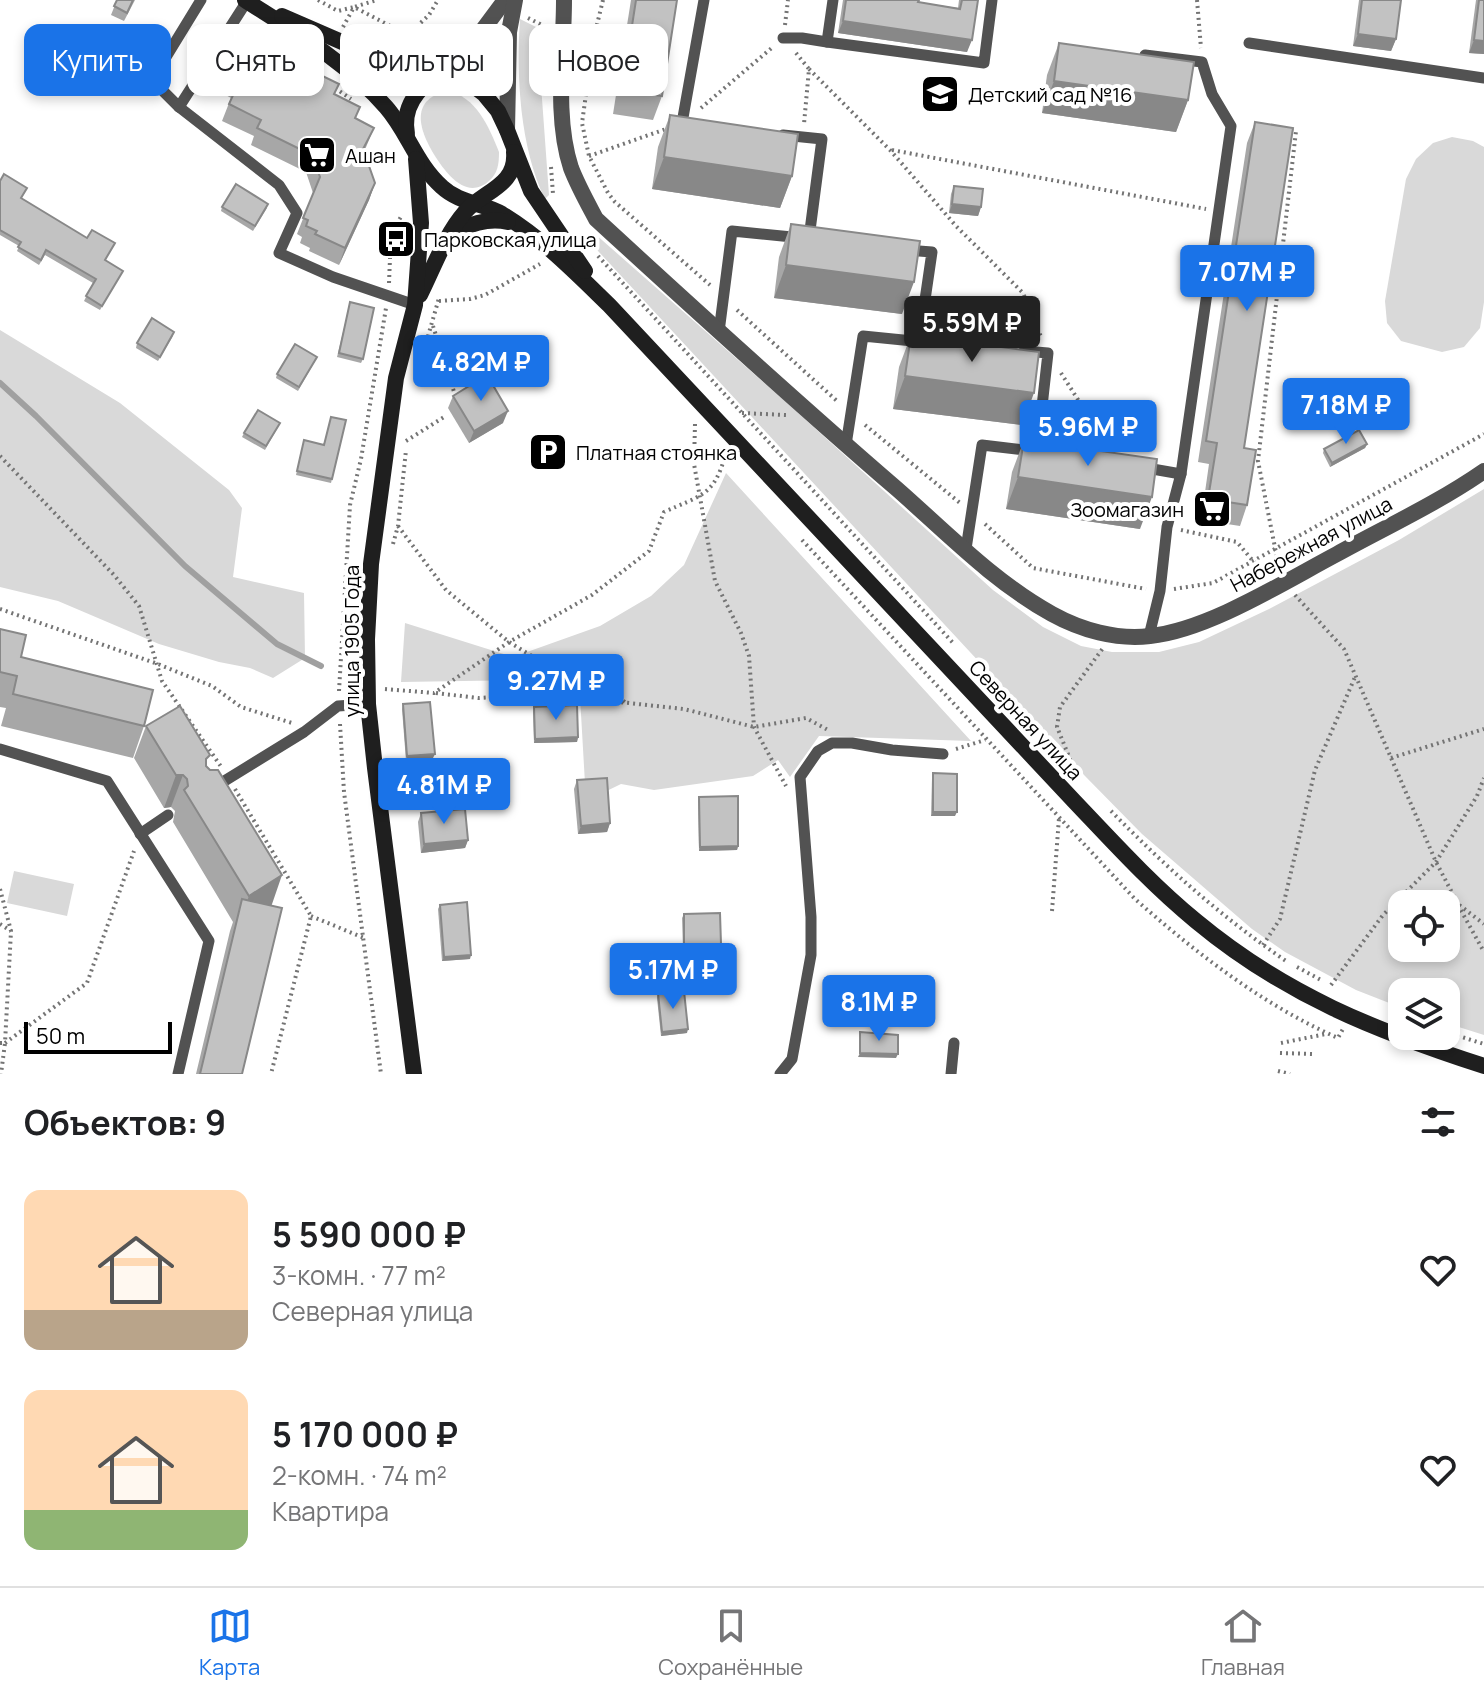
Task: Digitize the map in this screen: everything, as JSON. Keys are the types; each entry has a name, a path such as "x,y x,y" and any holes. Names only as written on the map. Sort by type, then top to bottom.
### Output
{"main road":[{"name":"Северная улица","path":"246,0 340,41"},
{"name":"Северная улица","path":"246,0 366,86 398,122 412,147 445,190 500,213 534,234 609,305 1074,801 1138,868 1196,921 1293,989 1348,1017 1484,1066"},
{"path":"412,147 405,122 415,96"},
{"name":"Северная улица","path":"484,96 498,111 531,191 543,211 609,305"},
{"path":"472,203 500,187 506,179 514,158 510,136"},
{"name":"улица 1905 Года","path":"412,147 421,201 415,305 396,378 371,564 368,704 414,1074"},
{"name":"улица 1905 Года","path":"415,305 449,235 472,203"},
{"path":"449,235 466,226 486,221 503,221 519,226"}],"street":[{"path":"551,0 556,5 561,24"},
{"path":"564,0 564,24"},
{"path":"491,24 513,3"},
{"path":"510,136 509,32 513,3"},
{"path":"562,96 565,141 579,190 596,219 846,445 1023,596 1085,630 1112,635 1149,636"},
{"name":"Набережная улица","path":"1149,636 1196,626 1283,582 1484,471"}],"lane":[{"path":"201,0 152,80 179,107 279,185 297,213 279,253 333,277 415,305"},
{"path":"179,107 246,0"},
{"path":"697,125 682,123 704,0"},
{"path":"827,42 833,0"},
{"path":"783,38 984,63 992,0"},
{"path":"1249,43 1484,78"},
{"path":"1127,53 1202,62 1212,94 1231,126 1181,474 1167,527 1160,591 1149,636"},
{"path":"772,133 822,139 809,239"},
{"path":"719,332 732,231 825,241"},
{"path":"886,247 932,252 919,341"},
{"path":"846,445 863,336 934,343"},
{"path":"1005,349 1048,353 1037,451"},
{"path":"966,549 982,445 1051,454"},
{"path":"1119,464 1181,474"},
{"path":"202,795 304,732 338,706 368,704"},
{"path":"780,1074 792,1059 811,955 800,777 818,751 832,743 943,754"},
{"path":"0,749 107,781 209,941 178,1074"},
{"path":"140,834 168,815"},
{"path":"951,1074 954,1043"}],"path":[{"path":"318,0 338,11 377,0"},
{"path":"354,7 396,29 414,29 429,15 438,0"},
{"path":"603,0 594,37 582,123 589,156 608,193 853,415 972,513 1033,568 1160,591 1213,583 1484,434"},
{"path":"589,156 682,123 783,38 788,0"},
{"path":"1197,0 1202,62"},
{"path":"513,3 541,24"},
{"path":"783,38 809,69 890,150 956,226 1023,293 1048,353 1119,464"},
{"path":"802,137 809,69"},
{"path":"326,83 360,106"},
{"path":"1281,129 1296,131 1258,461 1274,551 1283,582"},
{"path":"890,150 1218,211"},
{"path":"402,216 403,204"},
{"path":"598,256 954,644"},
{"path":"439,301 485,295 547,260"},
{"path":"415,383 443,287"},
{"path":"432,324 456,399"},
{"path":"740,412 815,416"},
{"path":"406,441 444,417"},
{"path":"705,434 695,424 694,464 710,539 715,581 749,656 754,727 783,782 802,807"},
{"path":"391,551 398,526 406,461 406,427"},
{"path":"434,693 509,642 592,595 649,551 664,512 700,496 714,486 725,455 735,467"},
{"path":"0,456 114,575 139,606 162,681 229,778 311,916 365,938"},
{"path":"398,526 446,590 509,642 553,669 586,671 626,703"},
{"path":"1167,527 1237,542 1253,561 1283,582 1344,649 1451,890"},
{"path":"798,535 1135,899 1188,945 1251,989 1338,1038"},
{"path":"0,609 158,664 212,686 241,707 290,722 304,732"},
{"path":"1072,771 1074,769 1057,727 1060,707 1112,635"},
{"path":"385,675 385,689 478,698 545,694 684,709 754,727 806,718 852,743"},
{"path":"1263,945 1280,919 1315,770 1356,675"},
{"path":"1391,758 1484,729"},
{"path":"943,754 985,740"},
{"path":"1061,760 1079,779"},
{"path":"1107,808 1173,873 1263,945 1331,985 1383,915 1436,862 1477,796 1484,778"},
{"path":"1052,911 1059,818"},
{"path":"3,1043 87,983 140,834"},
{"path":"0,889 11,931 1,1074"},
{"path":"1460,906 1484,924"},
{"path":"1460,908 1484,952"},
{"path":"271,1074 311,916"},
{"path":"0,924 11,931"},
{"path":"1281,1043 1328,1033"},
{"path":"1460,1036 1484,1044"},
{"path":"1280,1053 1313,1054"},
{"path":"1278,1071 1290,1074"}],"shaded area":[{"path":"520,19 530,24 529,96 542,96 549,195 545,199 525,134 519,64"},
{"path":"434,96 461,96 474,106 486,123 499,152 498,164 489,181 472,188 458,182 445,170 422,127 422,109"},
{"path":"1452,137 1473,141 1484,147 1484,302 1480,328 1464,347 1442,352 1401,341 1387,323 1385,301 1406,179 1416,159 1433,143"},
{"path":"594,233 993,590 1043,627 1081,646 1112,652 1159,652 1199,642 1269,609 1399,540 1484,489 1484,1035 1460,1027 1460,978 1388,978 1388,1003 1356,990 1285,952 1252,929 1142,834 586,238"},
{"path":"0,330 120,403 229,490 242,508 233,577 304,593 305,658 273,678 250,668 159,644 58,601 0,587"},
{"path":"726,473 971,741 819,736 790,777 778,760 753,776 654,790 621,784 586,801 579,679 401,682 405,623 513,657 600,626 651,596 684,565"},
{"path":"14,871 74,884 67,916 7,903"}],"building":[{"path":"117,0 133,0 127,13 114,6"},
{"path":"636,0 677,0 668,58 668,24 632,24"},
{"path":"846,0 919,0 960,9 962,0 978,0 972,40 843,21"},
{"path":"1362,0 1401,0 1396,39 1358,34"},
{"path":"1479,0 1484,0 1484,41 1474,40"},
{"path":"1059,43 1194,62 1188,100 1054,81"},
{"name":"Ашан","path":"324,77 339,84 334,94 360,107 355,118 374,128 363,149 375,183 345,248 315,234 317,231 306,226 308,220 303,218 320,177 312,155 257,128 261,120 229,104 233,96 324,96"},
{"path":"670,115 798,134 792,176 664,157"},
{"path":"1255,122 1293,128 1244,448 1256,450 1247,505 1208,499 1217,443 1206,441"},
{"path":"4,174 27,188 21,198 87,238 92,230 115,243 105,260 123,271 102,306 86,296 96,279 46,250 41,260 18,247 21,242 0,230 0,181"},
{"path":"236,184 268,204 255,226 222,207"},
{"path":"954,186 983,189 981,207 952,204"},
{"path":"791,224 920,241 914,282 786,265"},
{"path":"350,302 374,308 363,359 339,353"},
{"path":"152,318 174,332 160,357 137,343"},
{"path":"911,335 1039,352 1034,393 905,376"},
{"path":"295,344 317,357 299,387 277,374"},
{"path":"487,375 508,411 474,431 453,396"},
{"path":"258,410 280,423 266,446 244,433"},
{"path":"331,417 346,420 332,479 297,471 304,440 324,445"},
{"path":"1359,430 1367,444 1332,463 1324,449"},
{"path":"1024,440 1157,459 1152,497 1018,477"},
{"path":"0,629 26,635 21,657 153,690 144,726 13,694 17,676 0,672"},
{"path":"430,702 435,754 407,756 403,704"},
{"path":"577,705 578,737 535,739 534,707"},
{"path":"180,706 210,755 206,766 210,770 218,770 282,875 249,896 184,790 188,786 187,779 176,775 146,726"},
{"path":"933,773 957,774 957,812 933,812"},
{"path":"607,778 610,823 581,826 577,780"},
{"path":"738,796 738,846 700,847 699,797"},
{"path":"465,809 468,840 424,844 421,813"},
{"path":"242,899 282,908 242,1074 200,1074"},
{"path":"467,902 471,955 444,957 440,905"},
{"path":"720,913 721,944 684,945 684,914"},
{"path":"684,991 688,1029 662,1032 658,993"},
{"path":"860,1032 898,1035 898,1054 860,1053"}],"waterway":[{"path":"0,383 185,566 277,644 321,666"}],"place":[{"name":"Детский сад №16","path":"940,94"},
{"name":"Ашан","path":"317,155"},
{"name":"Парковская улица","path":"396,239"},
{"name":"Платная стоянка","path":"548,452"},
{"name":"Зоомагазин","path":"1212,509"}]}
